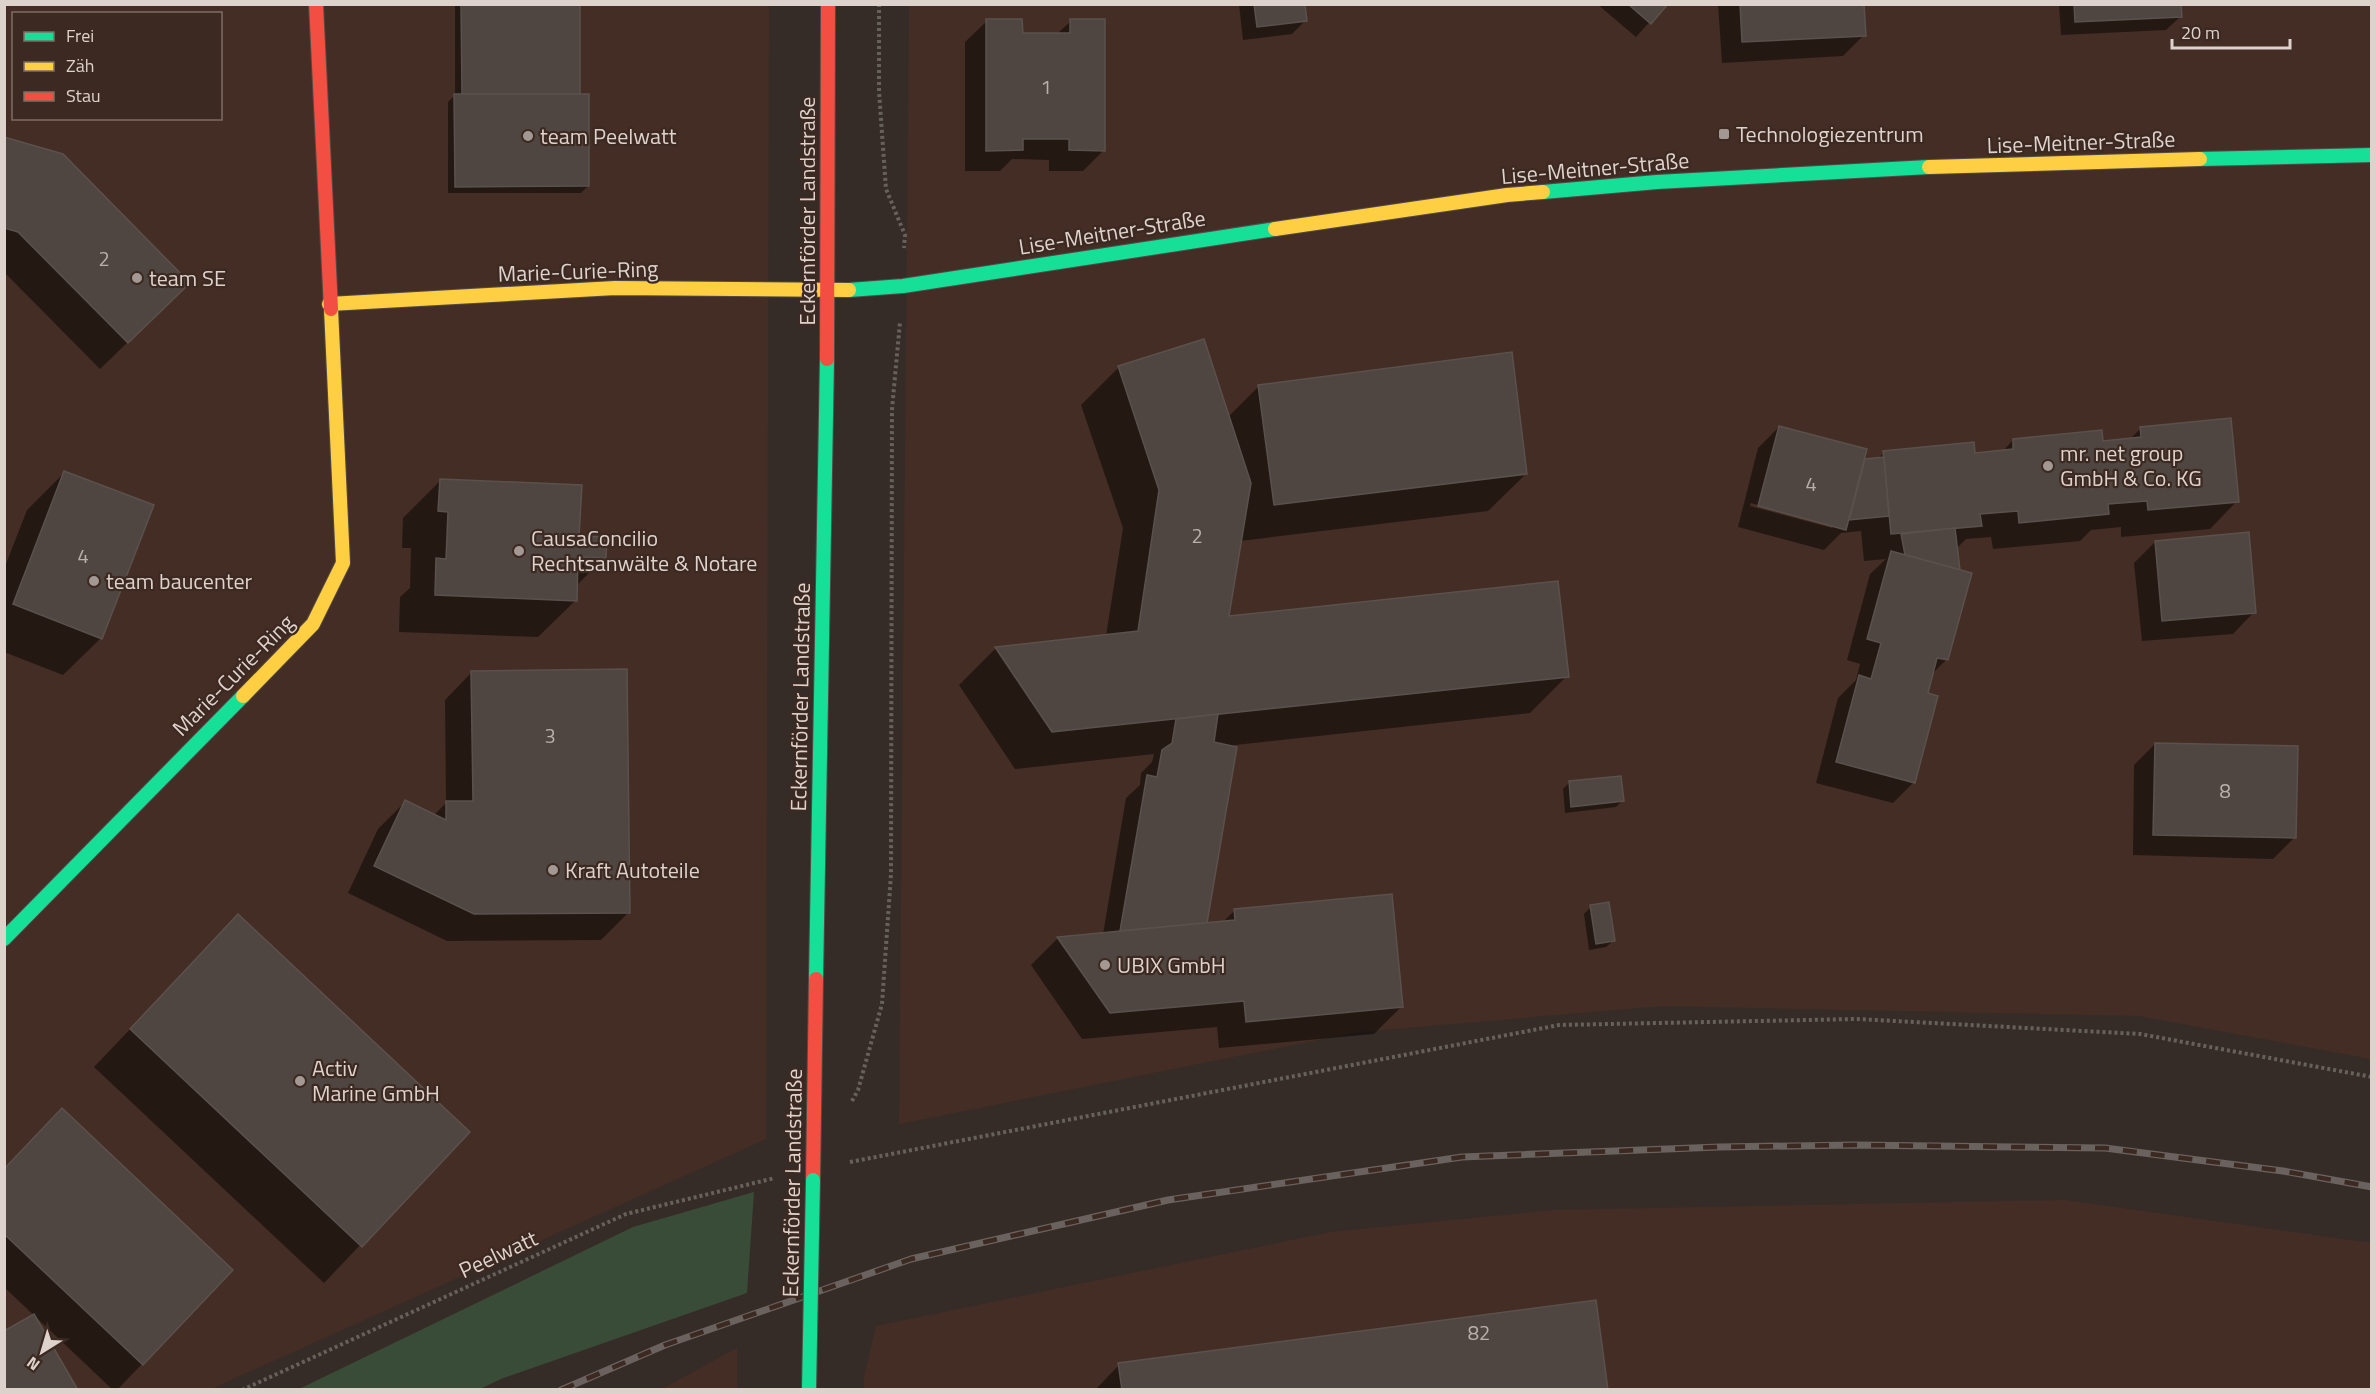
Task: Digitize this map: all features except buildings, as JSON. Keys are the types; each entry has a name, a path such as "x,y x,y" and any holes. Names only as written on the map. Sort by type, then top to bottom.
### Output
{"street":[{"name":"Marie-Curie-Ring","path":"4,939 313,624 343,562 316,4"},
{"name":"Eckernförder Landstraße","path":"809,1389 828,291 828,4"},
{"name":"Lise-Meitner-Straße","path":"828,291 903,286 1154,246 1519,194 1657,182 1943,166 2372,155"},
{"name":"Marie-Curie-Ring","path":"329,304 615,288 828,291"}],"path":[{"path":"847,1110 858,1090 882,1004 890,885 892,409 903,286 905,235 886,189 879,91 879,4"},
{"path":"813,1175 1559,1025 1857,1019 2140,1034 2372,1077"},
{"name":"Peelwatt","path":"242,1389 626,1214 776,1178"}],"shaded area":[{"path":"5,5 769,5 766,1139 211,1389 5,1390"},
{"path":"909,5 2371,5 2371,1059 2139,1016 1662,1006 1358,1032 899,1124"},
{"path":"2065,1200 2371,1243 2371,1389 864,1390 864,1377 876,1326 1331,1232 1554,1210"},
{"path":"737,1348 737,1389 662,1389"}],"green space":[{"path":"754,1192 747,1293 501,1379 480,1389 299,1389 633,1227"}],"railway":[{"path":"561,1390 665,1345 911,1259 1168,1200 1462,1157 1719,1147 1854,1145 2105,1148 2283,1171 2372,1187"}],"traffic: fast":[{"path":"2200,159 2372,155"},
{"path":"1543,192 1657,182 1929,167"},
{"path":"849,290 903,286 1275,229"},
{"path":"816,979 827,359"},
{"path":"4,939 243,696"},
{"path":"809,1390 813,1180"}],"traffic: slow":[{"path":"1929,167 2200,159"},
{"path":"1275,229 1507,195 1543,192"},
{"path":"329,304 615,288 849,290"},
{"path":"243,696 313,624 343,563 331,309"}],"traffic: jam":[{"path":"316,4 331,309"},
{"path":"827,359 828,4"},
{"path":"813,1180 816,979"}],"place":[{"name":"Technologiezentrum","path":"1724,134"},
{"name":"team Peelwatt","path":"528,136"},
{"name":"team SE","path":"137,278"},
{"name":"mr. net group GmbH & Co. KG","path":"2048,466"},
{"name":"CausaConcilio Rechtsanwälte & Notare","path":"519,551"},
{"name":"team baucenter","path":"94,581"},
{"name":"Kraft Autoteile","path":"553,870"},
{"name":"UBIX GmbH","path":"1105,965"},
{"name":"Activ Marine GmbH","path":"300,1081"}]}
